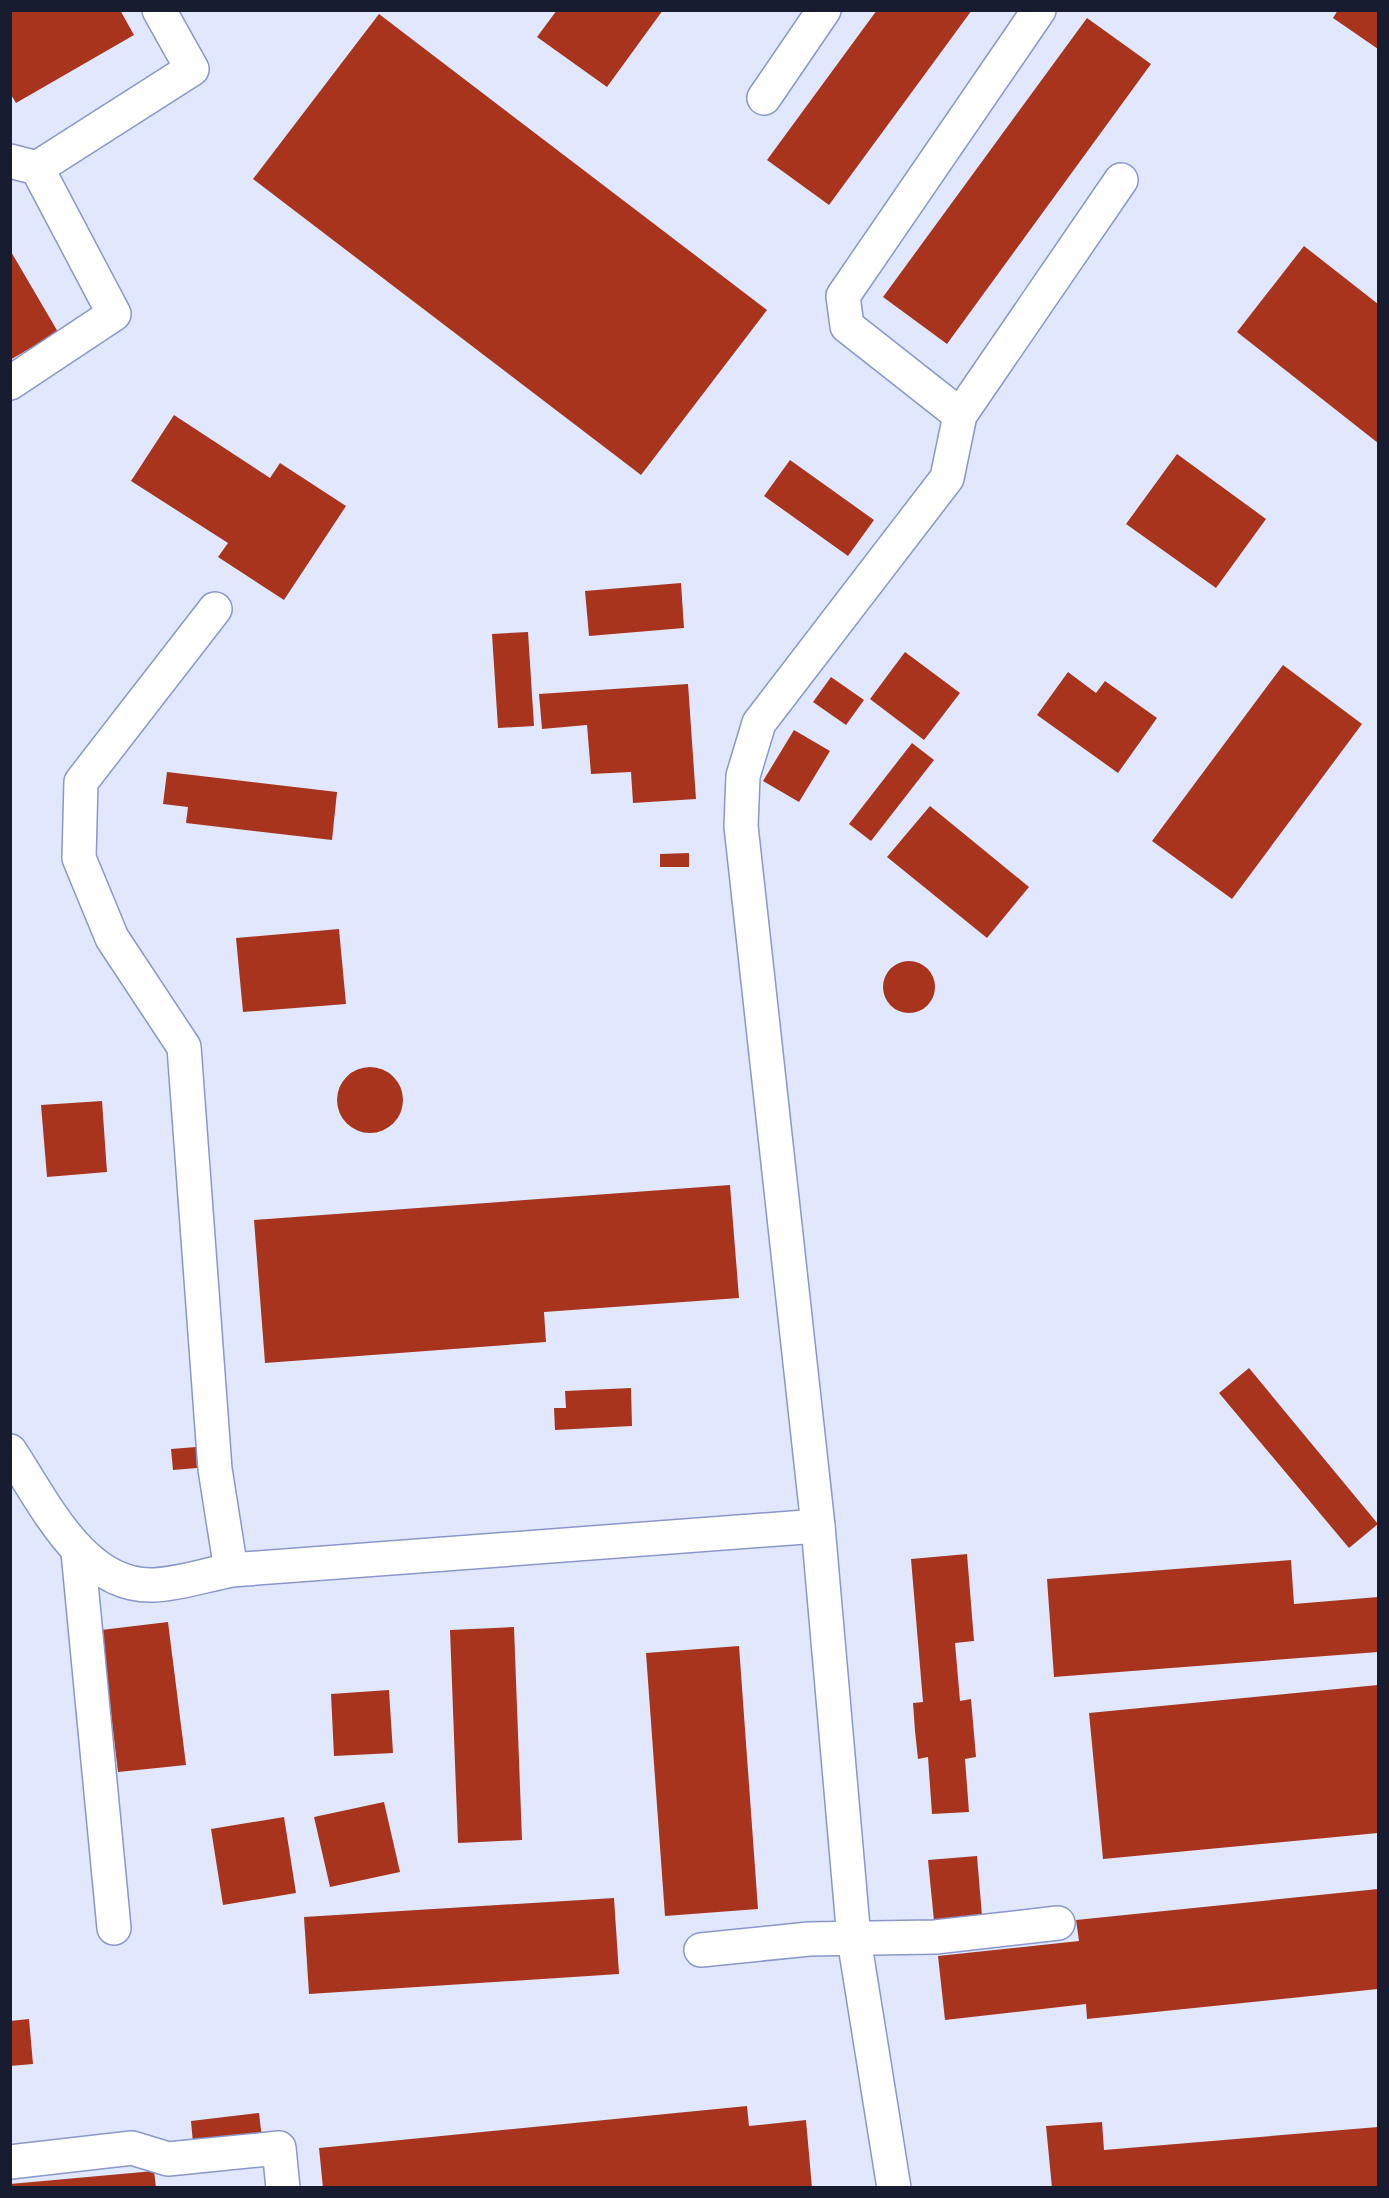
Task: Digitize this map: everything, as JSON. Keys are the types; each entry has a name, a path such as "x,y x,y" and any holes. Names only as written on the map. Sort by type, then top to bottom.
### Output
{"lane":[{"path":"10,383 114,314 24,165 192,69 159,10"},
{"path":"764,98 824,10"},
{"path":"960,415 847,326 843,296 1039,10"},
{"path":"894,2187 854,1939 818,1526 741,826 743,776 759,723 947,478 960,415 1120,180"},
{"path":"216,609 81,782 80,858 112,938 184,1047 215,1469 231,1570"},
{"path":"10,1451 78,1552 111,1578 153,1586 231,1570 818,1526"},
{"path":"78,1552 114,1928"},
{"path":"701,1950 809,1939 935,1937 1058,1923"},
{"path":"10,2162 132,2148 168,2159 279,2148 283,2187"}],"building":[{"path":"10,10 120,10 134,35 16,103 10,93"},
{"path":"557,10 663,10 607,87 537,37"},
{"path":"877,10 972,10 829,205 767,160"},
{"path":"1338,10 1378,10 1378,49 1333,18"},
{"path":"379,14 767,310 641,475 253,179"},
{"path":"1087,18 1151,64 947,344 883,297"},
{"path":"1304,246 1378,304 1378,443 1237,332"},
{"path":"10,250 58,332 10,360"},
{"path":"174,415 270,478 280,463 346,506 284,600 218,557 228,543 131,481"},
{"path":"1177,454 1266,519 1216,588 1126,524"},
{"path":"790,460 874,520 848,556 764,496"},
{"path":"681,583 684,628 589,636 585,591"},
{"path":"528,632 534,726 498,728 492,634"},
{"path":"905,652 960,693 924,740 870,699"},
{"path":"1283,665 1362,724 1232,899 1152,841"},
{"path":"1068,672 1096,693 1105,681 1157,718 1118,773 1037,715"},
{"path":"831,677 864,700 846,725 813,702"},
{"path":"688,684 696,799 633,803 631,772 591,774 587,725 542,729 539,694"},
{"path":"794,730 830,751 799,802 763,781"},
{"path":"912,743 934,760 871,841 849,824"},
{"path":"167,772 337,792 332,840 186,823 188,807 163,804"},
{"path":"930,806 1029,887 987,938 887,857"},
{"path":"689,853 689,867 660,867 660,854"},
{"path":"339,929 346,1004 243,1012 236,938"},
{"path":"909,961 919,963 927,969 933,977 935,987 933,997 927,1005 919,1011 909,1013 899,1011 891,1005 885,997 883,987 885,977 891,969 899,963"},
{"path":"376,1067 394,1076 401,1087 403,1100 401,1113 394,1124 383,1131 364,1133 346,1124 339,1113 337,1094 346,1076 357,1069"},
{"path":"102,1101 107,1172 47,1177 41,1105"},
{"path":"730,1185 739,1298 544,1312 546,1342 265,1363 254,1220"},
{"path":"1249,1368 1378,1524 1349,1548 1219,1393"},
{"path":"631,1388 632,1426 555,1430 554,1408 566,1408 565,1391"},
{"path":"196,1447 197,1468 173,1470 171,1449"},
{"path":"967,1554 974,1641 955,1643 960,1701 971,1699 976,1757 965,1759 969,1812 932,1814 928,1757 918,1759 915,1731 913,1703 923,1702 911,1559"},
{"path":"1291,1560 1294,1604 1378,1597 1378,1652 1054,1677 1047,1579"},
{"path":"168,1622 186,1765 118,1772 101,1630"},
{"path":"514,1627 522,1840 458,1843 450,1630"},
{"path":"739,1646 758,1909 665,1916 646,1653"},
{"path":"1378,1685 1378,1833 1103,1859 1089,1713"},
{"path":"389,1690 393,1753 334,1756 331,1694"},
{"path":"384,1802 400,1872 330,1887 314,1817"},
{"path":"284,1817 296,1893 223,1905 211,1829"},
{"path":"977,1856 982,1916 934,1921 928,1860"},
{"path":"1378,1889 1378,1989 1087,2019 1086,2004 945,2020 938,1956 1079,1941 1076,1920"},
{"path":"614,1898 619,1974 309,1994 304,1917"},
{"path":"29,2019 33,2064 10,2066 10,2021"},
{"path":"747,2106 749,2126 806,2120 812,2188 323,2188 319,2148"},
{"path":"259,2113 263,2147 194,2154 191,2121"},
{"path":"1102,2122 1104,2150 1378,2127 1378,2188 1052,2188 1046,2126"},
{"path":"154,2171 156,2188 10,2188 10,2184"}]}
